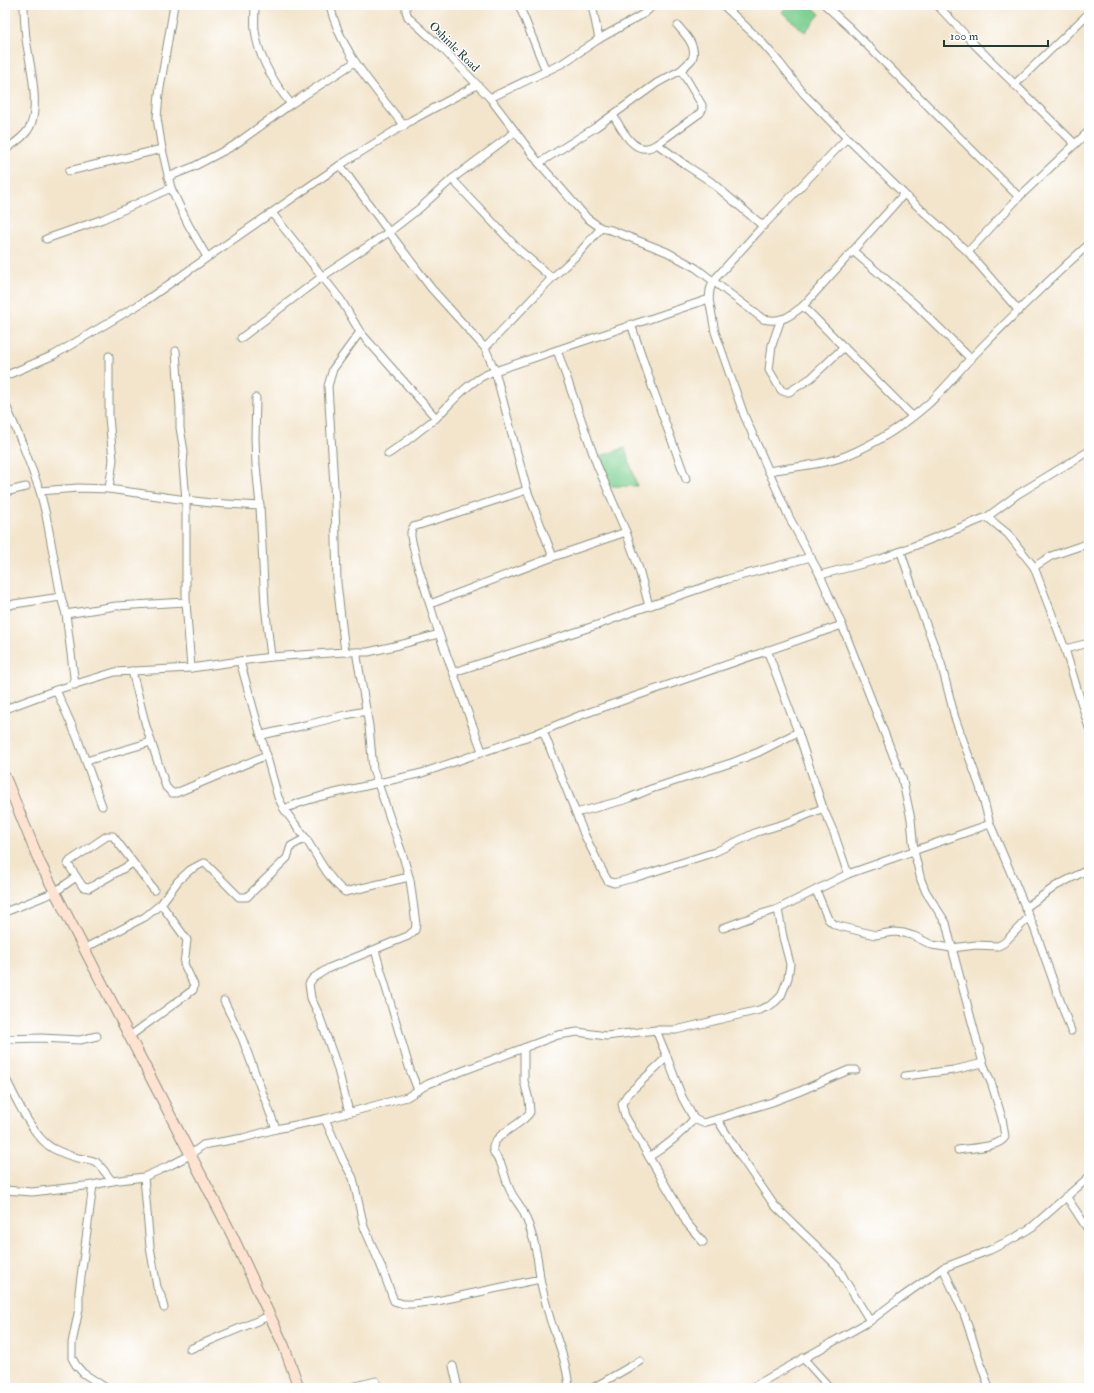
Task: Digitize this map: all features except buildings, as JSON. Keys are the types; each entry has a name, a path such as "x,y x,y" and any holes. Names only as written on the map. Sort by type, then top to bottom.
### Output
{"main road":[{"path":"5,777 40,863 232,1235 284,1346 299,1388"}],"street":[{"path":"5,150 21,138 29,129 32,121 34,82 26,38 24,5"},
{"path":"174,5 159,94 157,118 171,188 188,224 207,257"},
{"path":"255,5 255,30 265,64 283,94 291,104"},
{"path":"330,5 337,31 355,62 404,126"},
{"name":"Oshinle Road","path":"406,5 408,17 443,49 490,98 539,163 587,218 601,228"},
{"path":"519,5 546,71"},
{"path":"592,5 599,39"},
{"path":"490,98 563,63 599,39 646,13 653,5"},
{"path":"723,5 759,39 804,94 847,138 904,194 968,252 1019,311"},
{"path":"825,5 849,27 1019,197"},
{"path":"942,6 1014,85 1075,144"},
{"path":"1014,85 1089,13"},
{"path":"539,163 596,127 657,82 681,70 692,59 694,51 691,42 678,26"},
{"path":"168,177 233,146 291,104 355,62"},
{"path":"613,115 636,146 643,149 651,148 700,113 702,110 702,105 681,70"},
{"path":"5,376 54,355 145,300 340,165 477,84"},
{"path":"968,252 1019,197 1089,131"},
{"path":"241,338 323,276 389,232 420,208 452,179 515,132"},
{"path":"847,138 713,282 709,299 715,332 744,415 789,517 820,575 842,625 902,778 911,819 914,851 924,886 946,923 983,1063 992,1084 1002,1118 1005,1137 1003,1141 993,1144 958,1150"},
{"path":"657,144 710,181 764,226"},
{"path":"69,172 162,149"},
{"path":"340,165 431,288 485,348 495,371 527,490 553,557"},
{"path":"452,179 519,250 552,278"},
{"path":"46,239 103,220 171,188"},
{"path":"485,348 552,278 578,254 601,228 667,252 696,268 763,319 773,321 789,317 803,306 904,194"},
{"path":"272,212 341,300 360,332 436,418"},
{"path":"768,471 821,463 846,456 872,444 912,416 936,397 971,359 1019,311 1089,244"},
{"path":"853,251 916,306 971,359"},
{"path":"388,454 436,418 473,382 484,375 631,324 709,299"},
{"path":"803,306 912,416"},
{"path":"781,319 772,345 769,370 781,390 785,392 790,392 811,378 844,347"},
{"path":"631,324 686,479"},
{"path":"345,652 337,583 335,502 328,386 333,369 360,332"},
{"path":"557,350 598,465 626,532 639,569 649,606"},
{"path":"176,351 186,500 186,602 191,668"},
{"path":"109,356 109,417 112,460 109,489"},
{"path":"256,398 255,438 265,605 271,657"},
{"path":"5,403 40,491 46,514 61,597 66,614 76,685"},
{"path":"820,575 881,559 987,517 1018,494 1089,451"},
{"path":"5,492 26,487"},
{"path":"40,491 78,488 109,489 211,503 260,506"},
{"path":"482,751 439,634 411,537 411,532 413,526 527,490"},
{"path":"987,517 1008,534 1034,567 1065,649 1089,728"},
{"path":"430,604 553,557 626,532"},
{"path":"1034,567 1052,556 1089,543"},
{"path":"901,552 917,602 940,663 955,718 980,787 990,824 1029,917 1071,1031"},
{"path":"454,672 600,624 728,579 811,557"},
{"path":"5,607 14,604 61,597"},
{"path":"66,614 116,606 186,602"},
{"path":"284,809 322,796 422,773 543,731 581,715 842,625"},
{"path":"5,709 56,690 115,672 191,668 271,657 368,652 439,634"},
{"path":"1065,649 1089,643"},
{"path":"767,650 798,732 823,808 834,833 848,874"},
{"path":"349,1112 337,1066 312,998 309,984 313,978 329,968 408,936 415,930 416,924 409,877 373,769 369,726 357,657 358,652"},
{"path":"240,661 262,735 278,797 284,809 340,888 345,892 409,877"},
{"path":"132,671 151,742 166,787 172,793 176,793 267,755"},
{"path":"56,690 77,737 102,806"},
{"path":"262,735 366,711"},
{"path":"543,731 584,834 608,881 614,883 715,852 757,832 790,822 823,808"},
{"path":"576,813 624,800 657,787 734,762 760,752 798,732"},
{"path":"86,761 151,742"},
{"path":"723,928 778,908 848,874 990,824"},
{"path":"133,863 89,888 83,887 69,867 69,862 107,836 113,836 154,890"},
{"path":"85,948 145,917 161,904 178,881 190,870 203,863 206,864 239,897 247,896 287,858 291,846 306,838"},
{"path":"1025,908 1056,886 1089,869"},
{"path":"5,912 55,892 76,877"},
{"path":"816,890 828,919 835,925 875,935 894,932 904,933 932,945 952,948 976,945 998,946 1004,944 1029,917"},
{"path":"130,1036 193,990 194,987 184,964 187,940 161,904"},
{"path":"5,1190 32,1192 93,1185 144,1176 171,1165 190,1155 203,1145 243,1138 276,1129 325,1119 407,1097 428,1084 558,1035 578,1032 606,1036 656,1030 676,1030 759,1010 775,1002 781,996 788,978 790,964 778,908"},
{"path":"375,950 410,1070 418,1090"},
{"path":"224,1001 242,1038 276,1129"},
{"path":"656,1030 668,1057 682,1097 694,1119 698,1121 703,1122 718,1119 798,1092 837,1074 849,1070 856,1070"},
{"path":"5,1039 41,1038 80,1040 97,1036"},
{"path":"524,1048 524,1081 529,1100 530,1112 524,1120 506,1131 495,1143 493,1148 494,1154 500,1163 510,1191 522,1211 529,1227 551,1321 563,1351 569,1388"},
{"path":"668,1057 626,1095 622,1104 625,1116 686,1222 704,1242"},
{"path":"904,1076 954,1070 983,1063"},
{"path":"5,1077 40,1138 51,1147 68,1155 89,1159 95,1162 101,1166 112,1181"},
{"path":"325,1119 340,1154 353,1178 364,1227 394,1301 403,1304 437,1301 540,1279"},
{"path":"649,1157 664,1148 682,1133 694,1119"},
{"path":"718,1119 740,1158 774,1205 837,1266 870,1321"},
{"path":"144,1176 150,1247 157,1287 164,1308"},
{"path":"751,1388 870,1321 943,1268 990,1250 1016,1237 1032,1227 1089,1177"},
{"path":"93,1185 79,1292 79,1309 72,1343 72,1358 83,1373 106,1388"},
{"path":"1066,1196 1089,1231"},
{"path":"943,1268 964,1314 989,1388"},
{"path":"190,1349 269,1316"},
{"path":"804,1358 830,1388"},
{"path":"593,1388 640,1361"},
{"path":"452,1366 458,1388"},
{"path":"348,1388 376,1381"}],"green space":[{"path":"788,5 810,5 820,14 805,32 782,12"},
{"path":"625,448 637,486 609,486 600,456"}]}
